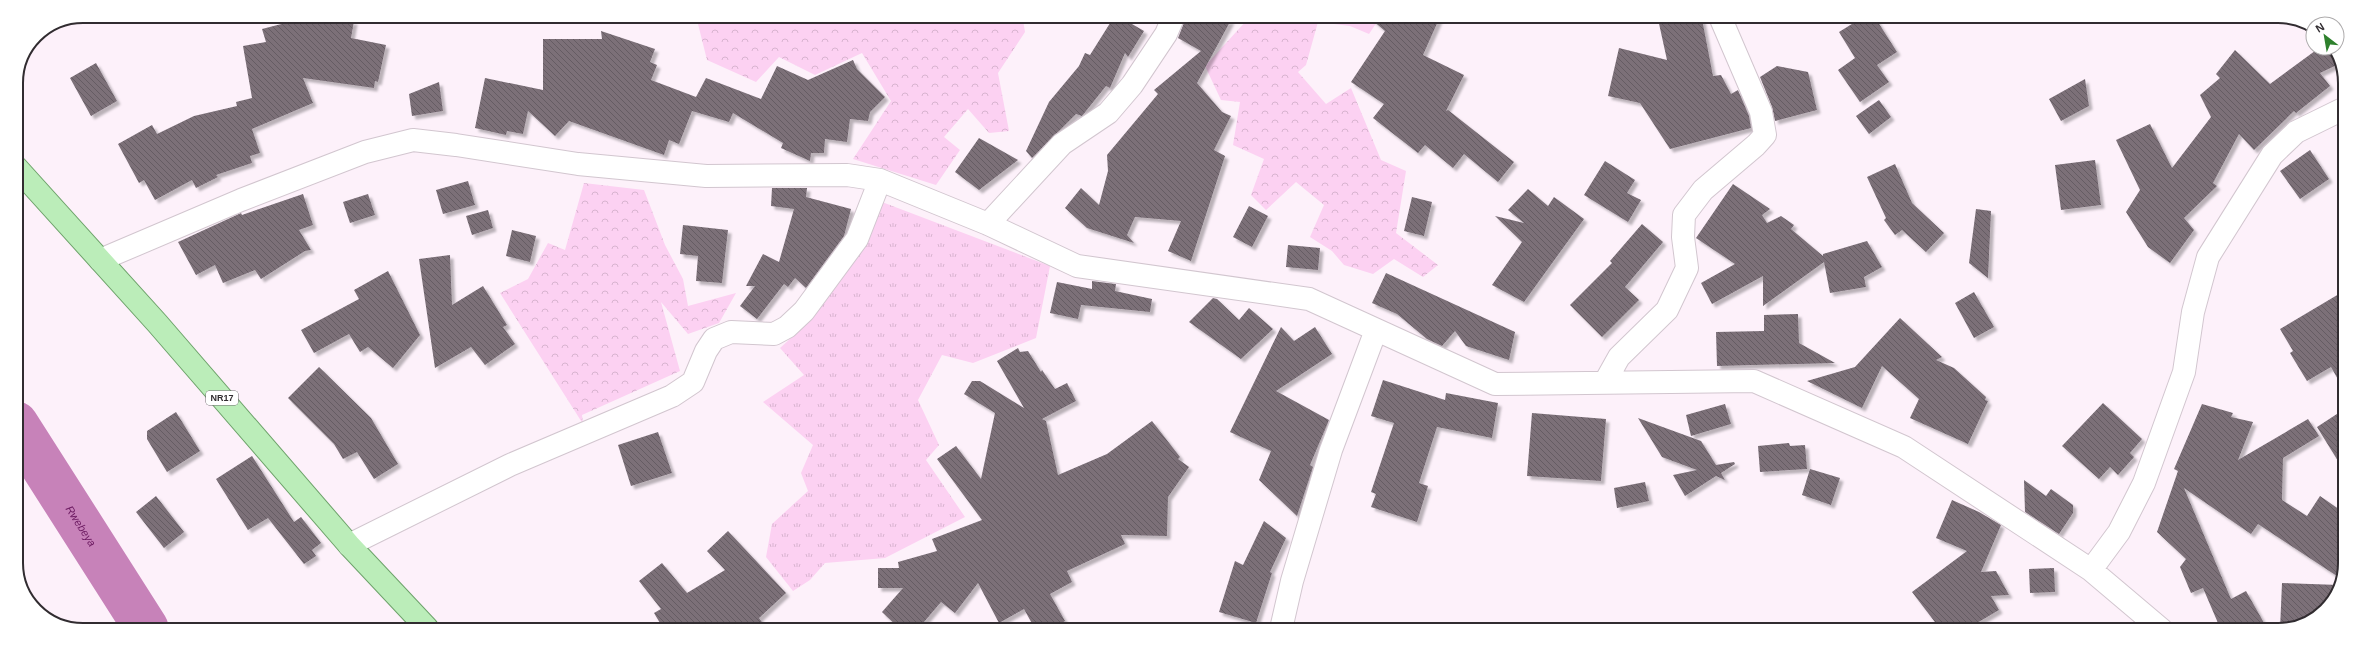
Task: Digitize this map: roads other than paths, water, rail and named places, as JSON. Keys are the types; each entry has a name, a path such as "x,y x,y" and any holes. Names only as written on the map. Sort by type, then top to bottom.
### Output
{"main road":[{"name":"NR17","path":"23,175 157,323 349,545 422,623"}],"street":[{"path":"988,224 1062,144 1108,113 1132,86 1166,34 1171,23"},
{"path":"1605,382 1618,357 1667,310 1687,268 1683,237 1684,215 1703,190 1756,145 1765,135 1761,112 1723,23"},
{"path":"2091,570 2119,532 2144,483 2184,372 2193,312 2208,257 2272,155 2296,132 2338,111"},
{"path":"100,260 241,200 365,152 413,140 456,145 578,164 706,176 847,175 880,180 988,224 1077,266 1309,300 1496,384 1754,381 1904,447 2091,570 2154,623"},
{"path":"349,545 510,465 682,391 693,382 706,351 714,339 731,332 774,334 787,327 804,311 857,239 880,180"},
{"path":"1282,623 1292,581 1331,450 1376,330"}],"waterway":[{"name":"Rwebeya","path":"23,435 143,623"}]}
